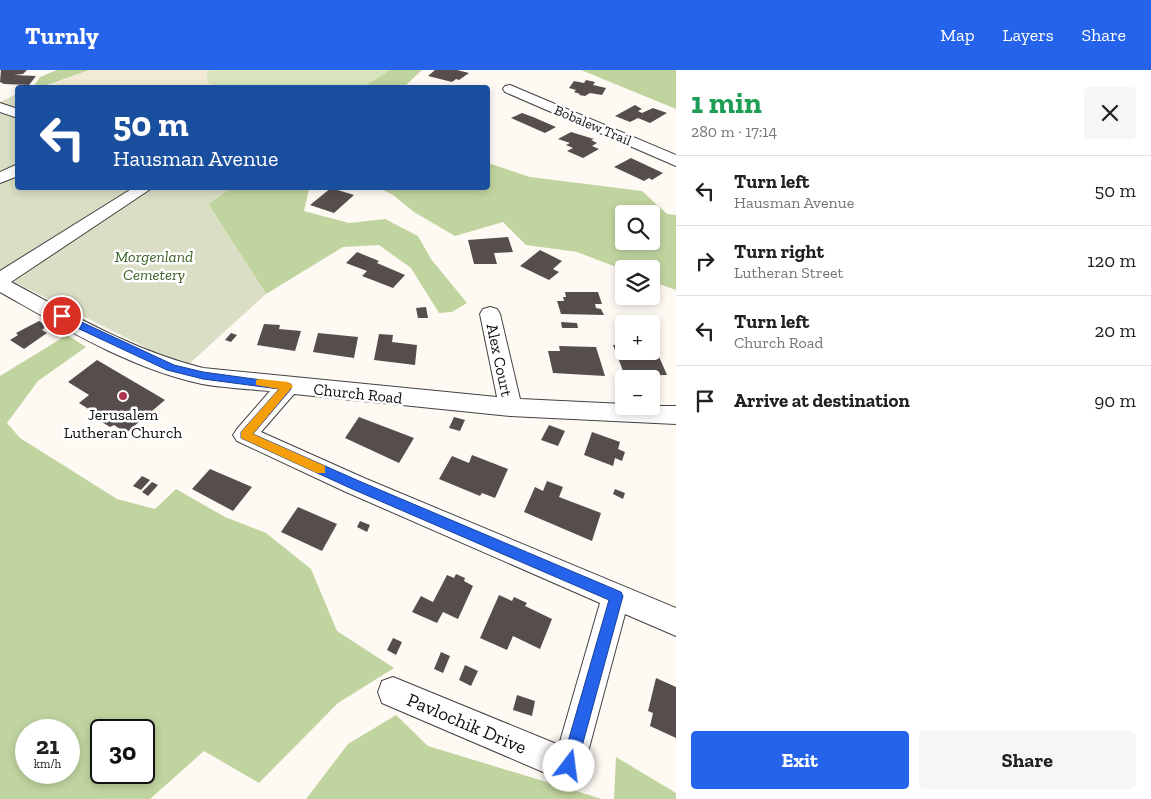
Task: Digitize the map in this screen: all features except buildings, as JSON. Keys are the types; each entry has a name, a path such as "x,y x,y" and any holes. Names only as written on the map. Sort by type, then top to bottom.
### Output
{"street":[{"name":"Bobalew Trail","path":"510,89 676,161"},
{"path":"0,107 15,113"},
{"path":"0,178 15,170"},
{"path":"0,280 141,190"},
{"name":"Church Road","path":"0,284 93,333 171,368 203,376 510,407 676,415"},
{"name":"Alex Court","path":"490,314 510,407"},
{"path":"288,386 245,435 354,485 676,622"},
{"name":"Pavlochik Drive","path":"393,692 569,766 616,596"}],"shaded area":[{"path":"89,70 210,70 206,74 208,83 211,85 50,85"}],"green space":[{"path":"57,70 89,70 48,85 35,85 40,77"},
{"path":"210,70 390,70 368,85 211,85 208,83 206,74"},
{"path":"390,70 422,70 406,85 367,85"},
{"path":"581,70 676,70 676,109"},
{"name":"Morgenland Cemetery","path":"15,95 15,190 228,190 208,204 266,294 189,364 177,363 0,275 0,102"},
{"path":"490,164 530,177 642,191 657,205 615,205 615,250 660,250 660,208 667,214 676,215 676,290 660,284 660,260 615,260 615,267 577,252 526,245 503,222 455,236 414,212 393,195 383,190 490,190"},
{"path":"228,190 309,190 304,211 349,223 385,219 418,236 431,259 467,303 452,312 439,313 411,268 379,245 343,247 266,294 208,204"},
{"path":"67,335 86,347 38,381 7,423 20,438 117,499 155,509 176,489 225,517 266,533 311,569 337,631 394,668 338,703 259,783 204,751 150,799 0,799 0,376"},
{"path":"396,715 428,746 602,799 306,799 348,744"},
{"path":"616,757 676,793 676,799 614,799"}],"slow traffic":[{"path":"260,383 288,386 245,435 321,470"}],"place":[{"name":"Jerusalem Lutheran Church","path":"123,396"}],"route":[{"path":"62,316 93,333 171,368 203,376 288,386 245,435 354,485 616,596 569,766"}]}
